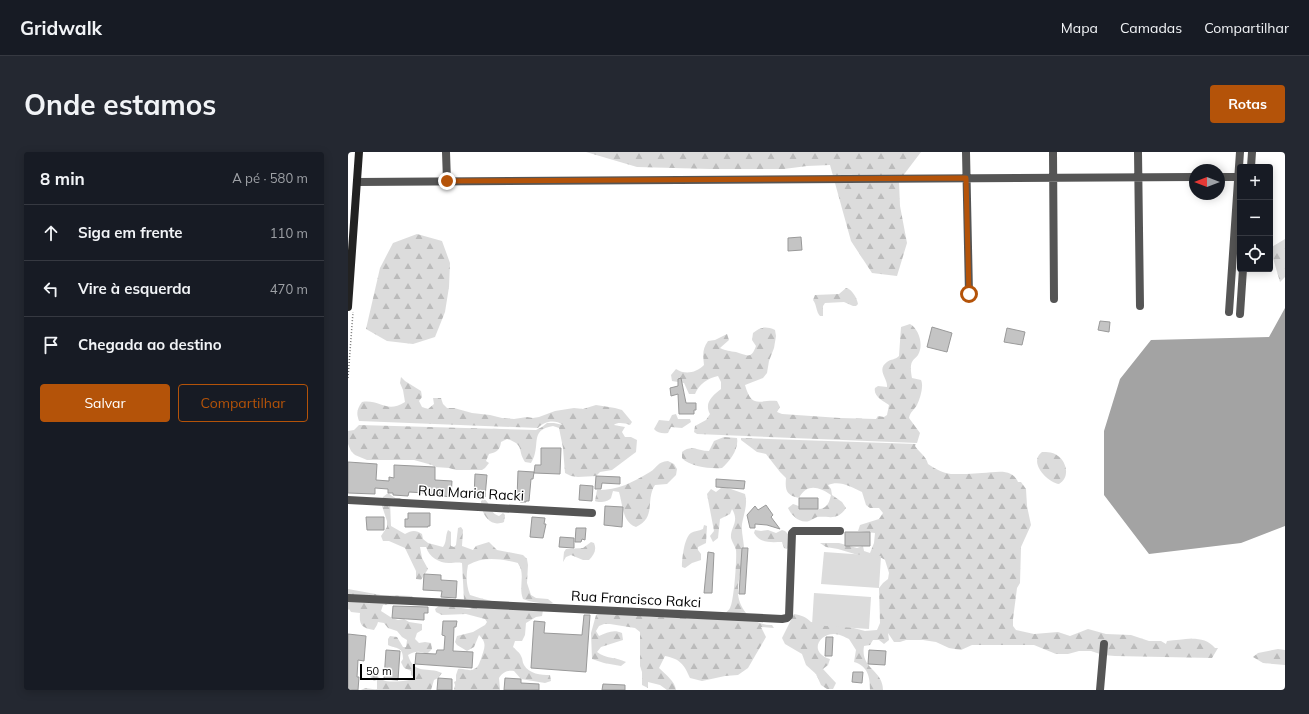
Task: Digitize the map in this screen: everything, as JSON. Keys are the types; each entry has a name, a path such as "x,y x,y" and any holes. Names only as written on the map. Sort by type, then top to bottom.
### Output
{"main road":[{"path":"348,307 359,152"}],"street":[{"path":"446,152 447,181"},
{"path":"966,152 969,294"},
{"path":"1053,152 1054,299"},
{"path":"1138,152 1140,306"},
{"path":"1240,152 1240,164"},
{"path":"1251,164 1252,152"},
{"path":"357,182 1052,178 1138,176 1189,177"},
{"path":"1225,177 1237,177"},
{"path":"1229,312 1237,200"},
{"path":"1240,314 1243,272"},
{"name":"Rua Maria Racki","path":"348,500 592,513"},
{"name":"Rua Francisco Rakci","path":"348,598 786,618 790,616 792,533 794,531 840,531"},
{"path":"1100,690 1104,644"}],"green space":[{"path":"586,152 921,152 899,181 900,206 907,243 897,276 872,273 851,241 830,165 784,169 637,167"},
{"path":"417,234 442,241 450,263 449,287 445,312 435,337 413,344 387,341 366,329 380,268 393,243"},
{"path":"1285,239 1285,277 1280,282 1273,258 1273,246"},
{"path":"846,288 854,294 858,304 853,306 844,302 825,303 823,306 823,316 820,316 813,300 815,295 839,294"},
{"path":"910,324 918,333 921,347 911,365 912,378 921,380 922,383 922,389 918,402 909,418 920,433 917,443 697,434 694,432 695,426 706,420 710,414 708,410 708,403 721,389 721,382 718,376 711,378 701,384 695,394 689,394 684,383 672,381 671,375 676,369 683,372 690,372 698,370 704,365 704,350 708,341 715,340 727,334 729,340 720,348 750,355 756,346 752,340 753,333 761,328 769,328 775,330 776,336 767,373 763,378 745,385 748,393 754,401 777,401 780,407 777,412 782,414 876,419 878,416 884,417 887,415 889,405 877,396 875,391 875,388 878,386 887,387 882,368 887,362 899,356 901,327"},
{"path":"401,377 421,391 422,397 419,401 422,407 428,409 434,404 433,398 441,398 443,404 447,408 514,419 539,417 555,411 574,408 583,409 596,405 622,410 632,422 630,425 617,423 614,425 625,427 622,432 625,437 631,437 637,440 636,452 612,470 600,472 596,476 571,476 565,473 563,448 559,428 553,426 545,428 538,435 536,451 531,463 525,462 520,448 516,443 507,439 501,442 498,450 489,454 486,461 489,463 482,470 456,470 435,467 414,460 367,460 355,455 351,451 348,444 348,431 354,430 359,425 536,430 547,423 563,425 553,421 546,422 538,428 359,421 358,411 362,402 374,402 393,407 405,402 400,383"},
{"path":"676,414 678,419 690,419 691,422 682,428 671,427 668,433 660,433 654,429 659,420 669,421 672,415"},
{"path":"724,437 737,438 737,446 728,462 722,468 707,468 690,464 682,458 682,452 689,448 709,451 714,441"},
{"path":"741,438 916,444 915,446 928,464 945,473 963,474 1002,472 1011,474 1018,482 1021,482 1026,489 1027,506 1031,525 1021,547 1020,583 1017,588 1013,619 1013,626 1016,630 1034,634 1058,632 1070,636 1088,629 1106,634 1131,635 1149,641 1161,641 1166,644 1167,641 1199,639 1215,648 1218,648 1212,658 1115,656 1103,655 1091,651 1056,654 1034,645 972,645 961,650 949,648 936,642 923,640 894,642 888,633 889,640 884,644 879,640 873,640 870,645 864,646 865,660 882,683 883,690 870,690 869,676 862,666 854,662 856,650 849,639 834,634 824,637 818,644 820,653 830,659 828,665 823,669 836,683 833,689 827,689 821,685 816,674 806,665 802,654 785,644 782,638 794,614 803,616 811,622 846,626 865,631 877,630 880,623 879,588 888,579 889,573 885,560 880,557 868,558 826,547 820,543 839,543 857,548 863,546 864,551 870,553 874,543 875,533 858,531 860,525 879,519 883,513 879,508 870,508 866,505 862,492 837,483 828,485 831,489 832,495 842,502 846,508 840,515 833,517 817,517 806,522 799,520 788,508 793,504 818,509 825,507 831,495 818,488 809,488 802,493 799,498 789,494 786,489 786,478 766,454 757,452 741,440"},
{"path":"1042,452 1050,452 1055,454 1064,462 1066,474 1065,478 1059,484 1049,480 1038,466 1038,456"},
{"path":"668,461 674,464 677,469 676,475 667,484 655,485 652,491 649,513 642,523 636,527 631,525 626,517 619,492 613,491 611,498 606,501 595,501 597,490 612,489 625,485 650,472 662,462"},
{"path":"721,488 728,488 745,494 746,498 742,524 744,554 738,586 738,597 740,604 753,619 765,625 772,625 774,628 761,627 766,637 748,668 738,675 702,681 690,678 686,669 681,663 665,656 659,668 672,681 676,690 667,690 660,685 648,682 648,688 642,685 642,672 640,666 640,632 635,628 610,624 599,626 596,631 599,636 616,631 622,633 623,640 601,647 597,652 604,656 626,662 621,666 592,659 591,633 596,615 601,612 653,617 718,618 729,609 733,598 736,570 736,550 731,538 735,517 732,509 730,514 720,519 718,538 713,542 710,536 714,531 707,494 711,489 716,492"},
{"path":"388,493 395,498 402,498 396,501 390,501 391,526 405,534 412,531 418,532 422,534 423,539 428,543 443,547 448,530 451,532 451,546 454,547 456,545 458,528 461,527 463,530 462,546 473,550 476,546 489,542 497,550 523,555 527,559 527,583 531,595 536,598 548,599 553,603 538,603 523,599 520,567 518,563 505,560 486,559 468,565 468,588 470,595 479,598 543,610 542,616 536,617 526,623 525,635 522,641 515,641 513,647 519,652 526,668 536,673 550,675 551,681 545,683 521,679 514,671 507,671 499,678 500,690 454,690 454,682 456,681 458,669 472,670 477,667 481,659 484,646 484,641 479,635 474,647 467,651 455,642 457,636 473,632 485,625 487,622 485,619 466,614 442,615 436,612 435,609 440,605 468,609 478,607 464,600 462,563 442,562 429,554 426,547 420,547 422,558 428,569 421,580 416,579 416,571 405,548 389,541 383,541 381,536 387,527 387,521 381,503 383,497"},
{"path":"484,499 488,503 493,513 499,516 503,513 505,515 504,522 494,523 487,519 481,506 481,501"},
{"path":"704,525 707,526 706,543 698,547 701,554 701,560 692,563 685,568 682,567 683,554 687,539 691,533 703,529"},
{"path":"755,530 768,530 776,533 782,530 785,531 789,535 789,546 787,549 784,548 782,542 763,541 754,533"},
{"path":"591,542 594,543 595,550 594,554 589,560 583,560 571,555 566,557 563,562 564,552 566,549 583,548"},
{"path":"824,552 881,556 879,588 821,584"},
{"path":"348,589 381,595 412,596 416,601 383,605 381,611 398,620 404,619 409,622 422,624 422,630 417,633 415,639 419,643 431,643 432,649 427,654 418,652 408,655 414,666 442,673 434,680 431,690 361,690 365,688 377,689 377,680 374,681 372,679 370,670 386,681 409,680 415,678 411,675 411,671 404,668 401,662 403,659 402,652 388,645 388,639 390,636 397,637 403,647 406,647 407,640 397,631 388,628 384,623 378,622 374,630 364,627 360,620 360,613 351,612 349,609 348,610"},
{"path":"814,593 871,597 869,629 812,625"},
{"path":"1278,649 1285,650 1285,665 1263,663 1253,657 1258,653"}],"shaded area":[{"path":"1285,308 1285,526 1241,543 1149,554 1104,495 1104,431 1120,379 1151,340 1269,337"}],"building":[{"path":"801,237 802,250 788,251 788,238"},
{"path":"1100,321 1110,322 1109,332 1098,330"},
{"path":"932,327 952,333 947,352 927,347"},
{"path":"1007,328 1025,332 1022,345 1004,342"},
{"path":"681,378 686,403 696,403 696,410 694,410 694,414 679,414 678,394 671,396 670,388 678,386 678,379"},
{"path":"541,448 561,448 560,474 534,473 535,465 541,465"},
{"path":"348,462 377,464 376,480 389,481 389,477 394,478 394,465 435,467 435,480 452,481 451,497 443,496 443,494 409,492 408,496 393,495 393,493 388,493 388,489 375,488 375,494 348,493"},
{"path":"518,471 534,472 533,479 531,479 529,501 526,502 520,502 521,499 517,498"},
{"path":"475,474 487,475 485,497 481,497 481,499 474,498"},
{"path":"596,476 620,477 620,484 602,483 601,489 595,489"},
{"path":"716,479 745,481 744,489 716,487"},
{"path":"580,485 593,486 592,501 579,500"},
{"path":"799,498 818,498 818,509 799,509"},
{"path":"766,505 773,515 771,517 780,529 767,525 755,524 755,528 750,528 747,515 755,506 758,510"},
{"path":"605,506 623,507 622,527 604,525"},
{"path":"408,513 430,513 430,526 405,527 405,519 408,519"},
{"path":"366,517 384,517 384,530 367,530"},
{"path":"532,517 545,518 544,524 546,524 543,538 530,537"},
{"path":"576,528 586,528 585,540 582,539 581,542 575,542"},
{"path":"845,532 870,532 870,546 845,546"},
{"path":"560,537 574,538 574,548 559,547"},
{"path":"742,548 748,548 745,594 739,594"},
{"path":"708,552 714,553 712,593 704,593"},
{"path":"424,574 441,575 441,580 457,581 456,598 441,597 442,591 423,590"},
{"path":"393,606 428,607 428,613 424,613 424,620 392,618"},
{"path":"584,615 590,615 586,672 531,668 534,621 545,622 544,633 582,635"},
{"path":"443,621 457,621 456,627 454,627 453,651 473,652 472,668 415,664 416,653 436,654 437,650 444,650 445,636 442,635"},
{"path":"348,634 366,636 364,661 358,660 358,690 348,690"},
{"path":"826,637 833,637 832,656 825,656"},
{"path":"386,650 400,651 398,680 384,679"},
{"path":"869,650 886,651 885,665 868,664"},
{"path":"853,672 863,672 862,683 852,682"},
{"path":"438,678 452,679 452,690 437,690"},
{"path":"505,678 521,679 521,683 539,684 539,690 504,690"},
{"path":"603,684 625,685 625,690 602,690"}],"route":[{"path":"447,181 966,178 969,294"}]}
